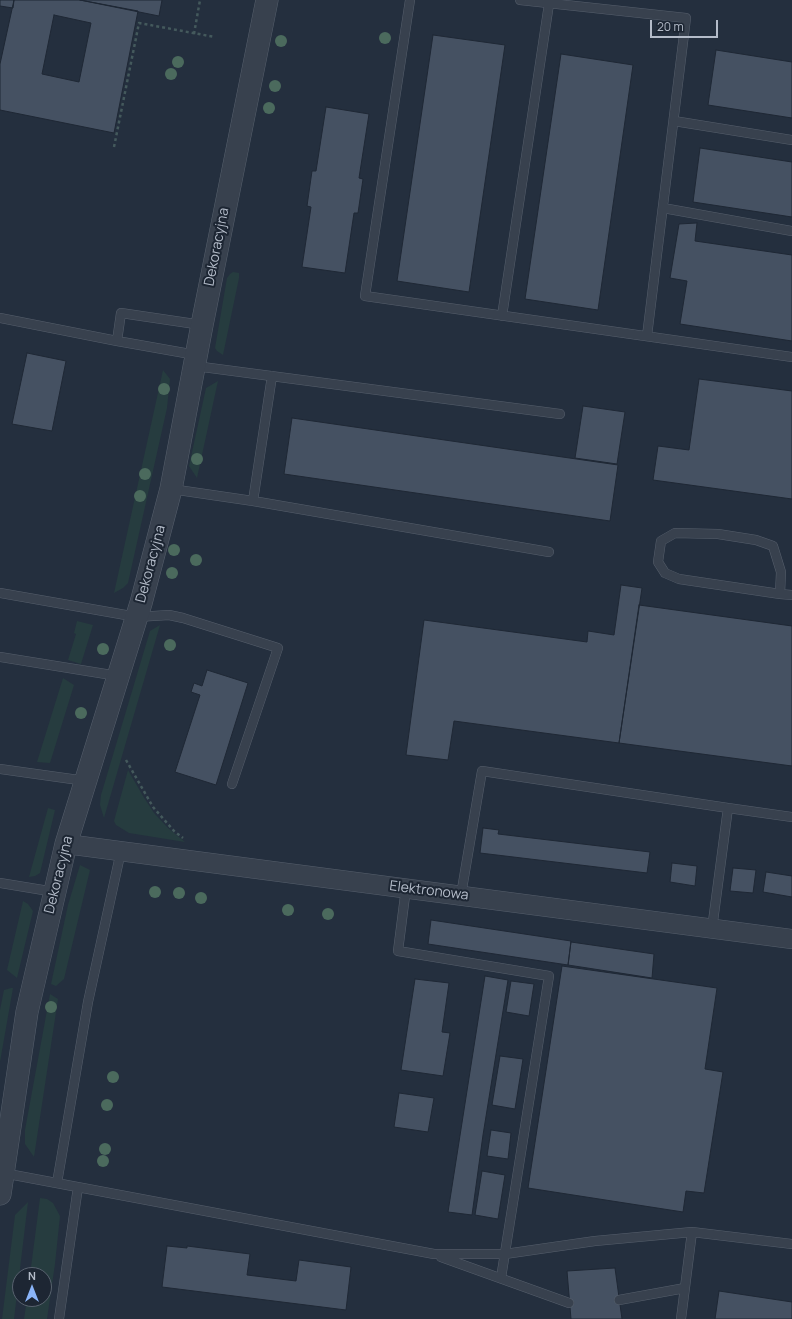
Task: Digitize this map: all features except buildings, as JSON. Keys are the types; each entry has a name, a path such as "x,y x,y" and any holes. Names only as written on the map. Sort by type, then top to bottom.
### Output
{"street":[{"name":"Dekoracyjna","path":"0,1194 3,1173 5,1122 27,1012 66,844 137,618 170,489 267,0"},
{"name":"Elektronowa","path":"66,844 792,939"}],"lane":[{"path":"410,0 365,296 792,357"},
{"path":"520,0 686,18 646,336"},
{"path":"502,316 549,4"},
{"path":"674,121 792,140"},
{"path":"663,208 792,231"},
{"path":"117,341 122,313 202,325"},
{"path":"0,318 117,341 195,360 272,376 560,414"},
{"path":"253,501 272,376"},
{"path":"170,489 253,501 549,552"},
{"path":"780,594 781,572 773,546 756,540 718,534 675,533 661,541 658,562 665,572 679,579 780,594 792,595"},
{"path":"0,593 137,618 169,615 278,648 232,784"},
{"path":"0,657 118,676"},
{"path":"0,769 86,781"},
{"path":"461,896 482,771 792,817"},
{"path":"712,929 728,808"},
{"path":"57,1182 88,1002 121,851"},
{"path":"0,883 55,892"},
{"path":"406,888 398,951 549,976 501,1278"},
{"path":"3,1173 434,1254 569,1303"},
{"path":"59,1319 78,1187"},
{"path":"681,1319 692,1232"},
{"path":"434,1254 505,1254 595,1241 692,1232 792,1244"},
{"path":"619,1300 685,1288"}],"path":[{"path":"194,34 200,0"},
{"path":"114,146 138,23 215,37"},
{"path":"126,760 153,807 174,830 188,842"}],"green space":[{"path":"233,272 239,273 239,278 223,355 215,348 227,278"},
{"path":"163,370 170,379 167,408 128,583 114,593"},
{"path":"218,381 197,478 189,466 206,388"},
{"path":"77,621 93,625 81,664 68,660 76,634 74,633"},
{"path":"160,625 104,818 100,805 101,795 150,631"},
{"path":"63,678 74,685 50,763 37,762"},
{"path":"128,770 154,813 168,828 185,842 129,833 116,825 114,821"},
{"path":"48,808 55,810 40,873 29,877"},
{"path":"80,865 90,870 64,979 56,986 51,984 68,905"},
{"path":"23,901 28,904 33,911 17,978 7,970"},
{"path":"13,988 0,1062 0,1010 4,990"},
{"path":"50,994 58,999 34,1157 25,1144 25,1130"},
{"path":"40,1198 47,1199 53,1203 60,1216 52,1285 52,1267 31,1267"},
{"path":"28,1202 20,1267 12,1267 12,1307 15,1307 14,1319 2,1319 15,1215"},
{"path":"26,1307 49,1307 47,1319 24,1319"}]}
